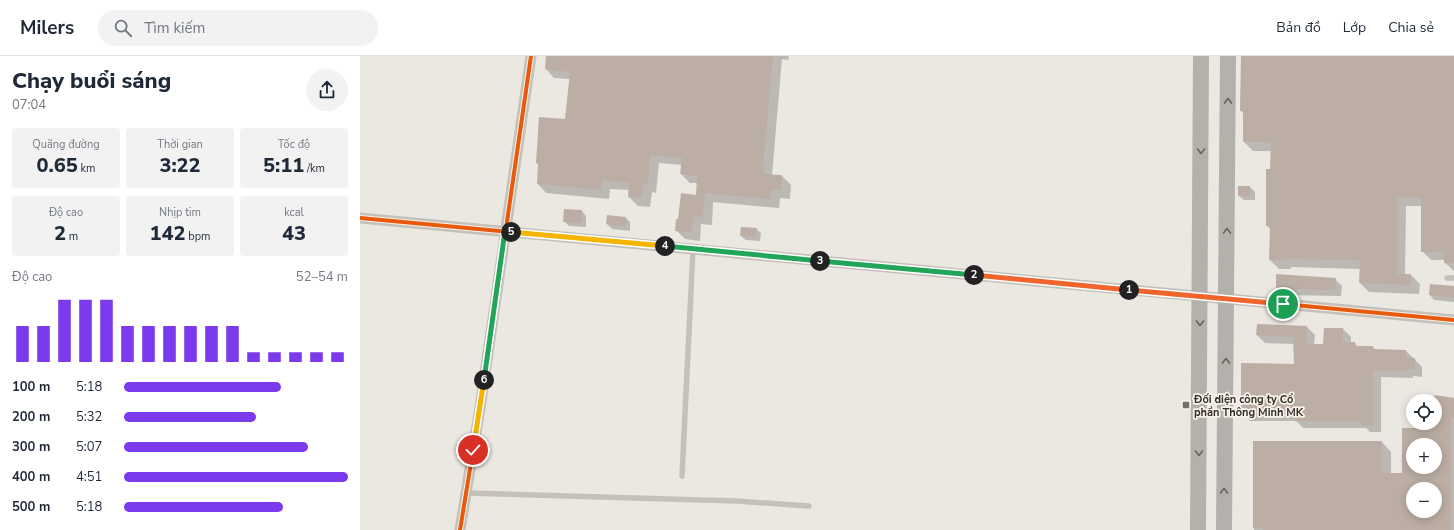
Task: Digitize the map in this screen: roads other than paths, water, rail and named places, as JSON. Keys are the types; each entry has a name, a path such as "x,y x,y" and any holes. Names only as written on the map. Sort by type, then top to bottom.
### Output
{"street":[{"path":"460,530 531,56"},
{"path":"1198,530 1201,56"},
{"path":"1224,530 1228,56"},
{"path":"360,218 1454,320"}],"lane":[{"path":"682,476 693,249"},
{"path":"1447,278 1454,278"},
{"path":"466,493 736,501 810,506"}],"place":[{"name":"Đối diện công ty Cổ phần Thông Minh MK","path":"1186,405"}]}
